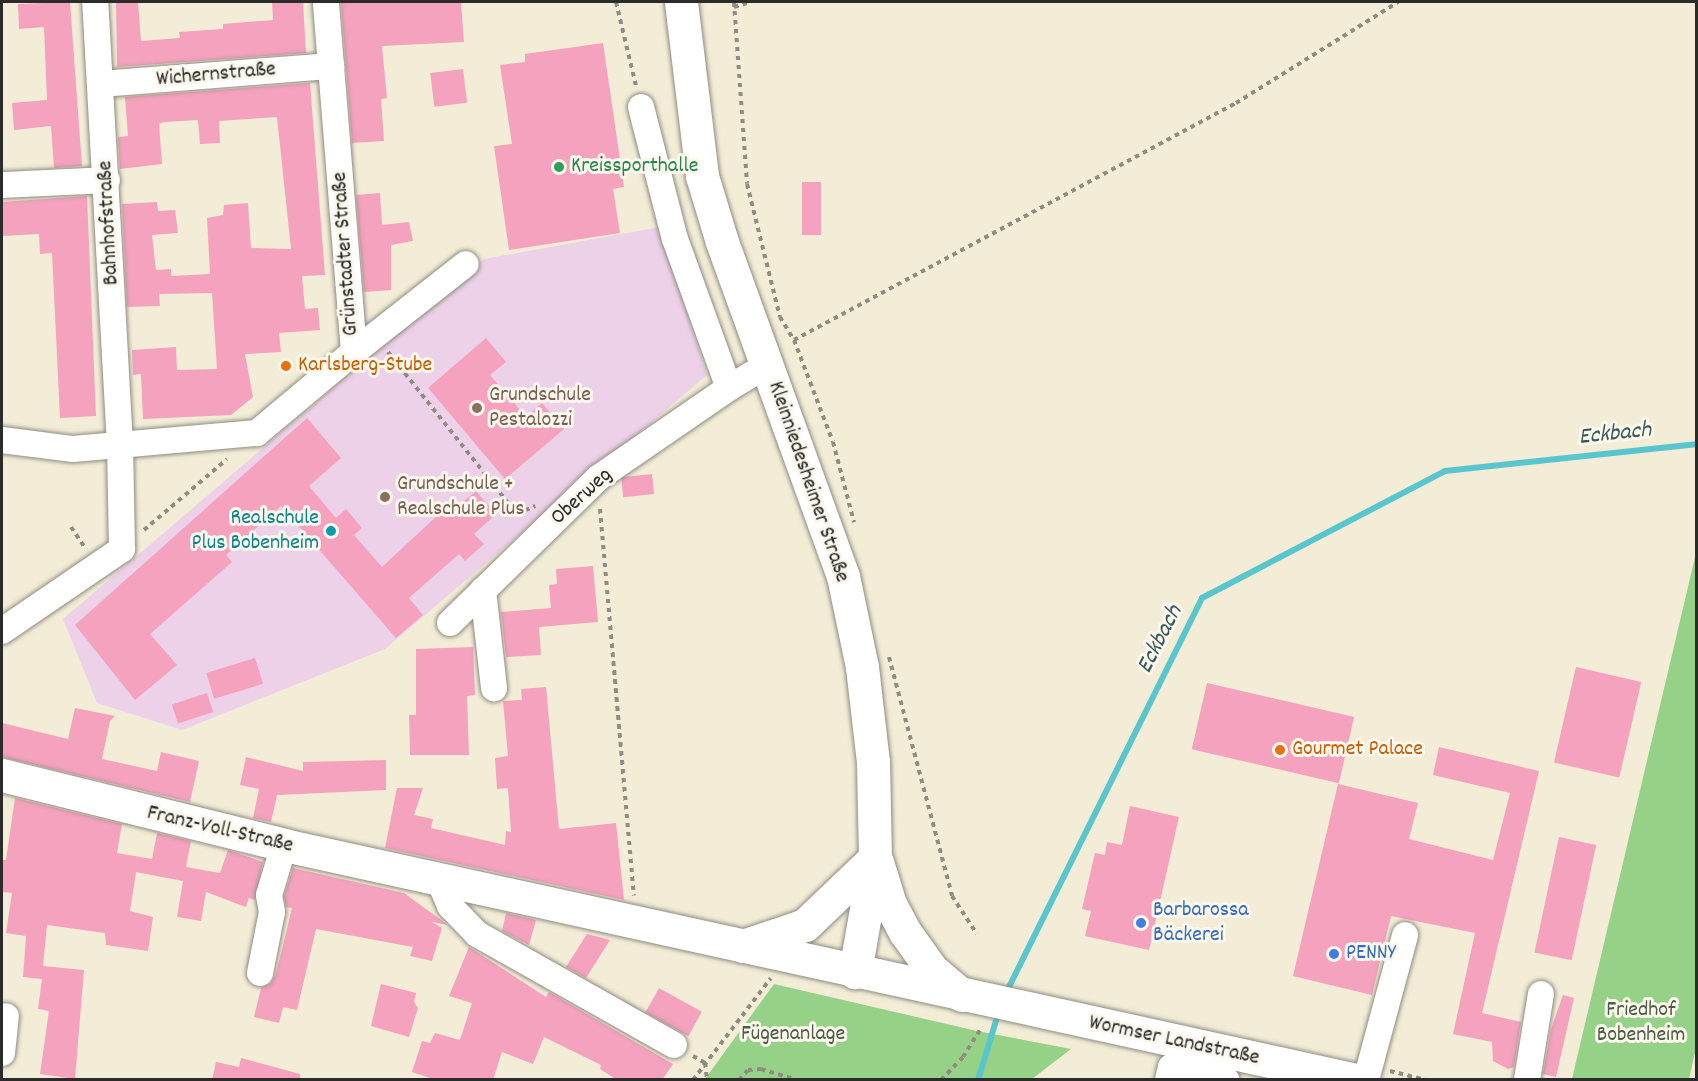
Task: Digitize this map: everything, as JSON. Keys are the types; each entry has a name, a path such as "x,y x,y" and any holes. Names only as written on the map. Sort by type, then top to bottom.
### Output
{"main road":[{"name":"Kleinniedesheimer Straße","path":"681,2 702,176 766,364 843,576 862,667 872,752 875,858 855,972"},
{"name":"Franz-Voll-Straße","path":"2,775 284,845 855,972"},
{"path":"741,947 805,925 875,858 890,904 905,932 932,970 978,1008"},
{"name":"Wormser Landstraße","path":"855,972 978,1008 1028,1010 1356,1080"}],"street":[{"name":"Bahnhofstraße","path":"95,2 107,180 120,445"},
{"name":"Grünstadter Straße","path":"257,434 354,352 326,2"},
{"name":"Wichernstraße","path":"100,84 331,66"},
{"path":"641,107 675,239 729,388"},
{"path":"2,185 107,180"},
{"path":"354,352 466,264"},
{"name":"Oberweg","path":"450,623 598,478 766,364"},
{"path":"2,440 73,449 257,434"},
{"path":"2,632 122,549 120,445"},
{"path":"483,590 494,688"},
{"path":"260,973 272,912 269,895 284,845"},
{"path":"439,880 450,906 477,934 674,1045"},
{"path":"1366,1080 1404,935"},
{"path":"1527,1080 1541,994"},
{"path":"2,1053 6,1016"},
{"name":"Wormser Landstraße","path":"1170,1073 1226,1080"}],"path":[{"path":"616,2 641,107"},
{"path":"734,2 747,184 780,317 794,340 797,355"},
{"path":"734,8 750,2"},
{"path":"794,340 1236,103 1398,2"},
{"path":"374,336 517,514 537,505"},
{"path":"122,549 257,434"},
{"path":"598,478 634,900"},
{"path":"693,1080 755,999"},
{"path":"941,1080 963,1057 978,1008"},
{"path":"705,1063 707,1080"},
{"path":"739,1080 748,1070 761,1068 794,1080"}],"shaded area":[{"name":"Grundschule + Realschule Plus","path":"660,227 707,375 385,649 182,730 97,703 63,619 484,259"}],"green space":[{"name":"Friedhof Bobenheim","path":"1696,553 1696,1048 1689,1079 1572,1079"},
{"name":"Fügenanlage","path":"774,984 977,1031 1071,1049 1032,1079 705,1079"}],"building":[{"path":"70,2 82,166 54,168 51,126 14,130 12,103 47,100 44,27 19,29 18,4"},
{"path":"116,2 138,2 141,41 180,38 179,32 223,29 223,24 273,20 272,2 303,2 306,53 117,67"},
{"path":"341,2 461,2 464,42 382,46 387,98 381,99 384,141 352,143"},
{"name":"Kreissporthalle","path":"603,43 624,187 613,189 620,233 509,250 494,146 512,144 500,65 525,62 525,54"},
{"path":"463,69 467,103 434,107 430,73"},
{"path":"310,83 325,275 302,276 305,309 318,308 320,330 279,333 281,352 245,354 253,397 231,415 143,419 141,374 133,375 132,350 176,347 177,370 217,369 212,293 159,294 160,306 127,307 122,204 157,202 158,211 175,210 178,233 152,235 156,270 171,269 171,276 210,274 207,218 223,215 224,205 248,203 251,248 291,249 277,117 219,121 220,143 200,144 198,120 164,122 159,124 162,164 120,169 118,137 128,136 125,97"},
{"path":"802,182 821,182 821,235 802,235"},
{"path":"380,193 382,225 409,222 413,241 391,245 391,290 364,292 356,195"},
{"path":"87,196 96,416 60,418 52,253 40,254 39,234 2,236 2,202"},
{"name":"Grundschule Pestalozzi","path":"486,338 506,362 490,375 526,417 542,403 564,429 505,479 428,388"},
{"path":"307,418 341,458 309,486 336,518 346,509 362,528 354,535 382,567 454,500 458,506 476,491 496,514 474,534 484,544 465,561 459,554 409,598 423,615 396,638 281,506 226,555 232,562 150,634 177,665 135,700 75,625"},
{"path":"652,474 654,494 623,497 621,477"},
{"path":"593,566 598,622 539,627 541,655 506,657 501,612 551,608 549,585 557,584 556,569"},
{"path":"473,647 475,695 467,696 469,755 410,755 409,715 416,715 416,649"},
{"path":"255,658 263,684 214,699 206,673"},
{"path":"1576,667 1641,682 1619,778 1554,762"},
{"path":"1207,683 1354,717 1339,783 1192,749"},
{"path":"546,687 559,829 616,823 624,900 385,848 397,788 423,788 414,815 433,819 431,828 505,845 506,831 511,832 508,788 497,789 495,758 508,756 503,701 522,700 521,689"},
{"path":"207,693 213,712 178,723 172,704"},
{"path":"75,708 115,716 110,721 102,759 157,771 161,752 199,761 190,802 2,757 2,723 68,739"},
{"path":"1439,747 1539,771 1482,1013 1521,1022 1514,1067 1508,1069 1493,1061 1492,1042 1453,1034 1475,933 1391,916 1372,995 1293,976 1338,784 1418,803 1409,839 1493,860 1510,793 1433,775"},
{"path":"246,757 303,771 303,762 386,760 386,790 277,795 271,822 253,818 259,789 240,785"},
{"path":"15,798 122,824 117,853 152,859 157,833 191,841 186,867 220,873 228,850 263,862 255,900 249,898 246,907 206,892 201,921 177,917 183,881 136,872 130,911 153,917 148,951 106,945 105,933 47,925 43,966 84,970 75,1079 40,1074 49,1011 38,1009 42,979 23,977 26,936 6,933 12,893 2,892 2,860 6,860"},
{"path":"1130,806 1179,817 1149,950 1085,936 1091,911 1082,909 1095,853 1105,855 1107,842 1122,845"},
{"path":"1559,837 1596,845 1572,960 1534,952"},
{"path":"293,868 404,893 448,925 432,922 442,928 432,961 410,956 413,947 316,929 297,1010 283,1007 279,1023 254,1017 261,988 271,983 276,974 292,908 286,907 284,896"},
{"path":"506,913 536,920 529,945 502,931"},
{"path":"587,934 610,940 586,978 566,967"},
{"path":"469,947 546,997 549,992 673,1064 662,1080 617,1080 600,1069 601,1065 544,1037 533,1064 502,1052 493,1080 436,1080 412,1072 422,1041 430,1043 435,1033 460,1040 472,1003 449,996"},
{"path":"381,984 416,993 414,1002 418,1008 409,1037 371,1026"},
{"path":"659,988 702,1012 688,1036 645,1012"},
{"path":"1563,995 1574,998 1556,1077 1543,1074 1551,1029"},
{"path":"241,1058 300,1074 300,1080 212,1080 216,1062 239,1067"}],"waterway":[{"name":"Eckbach","path":"1006,993 1202,598 1445,471 1696,444"},
{"name":"Eckbach","path":"978,1080 999,1011"}],"place":[{"name":"Kreissporthalle","path":"559,167"},
{"name":"Karlsberg-Stube","path":"286,366"},
{"name":"Grundschule Pestalozzi","path":"477,408"},
{"name":"Grundschule + Realschule Plus","path":"385,497"},
{"name":"Realschule Plus Bobenheim","path":"331,531"},
{"name":"Gourmet Palace","path":"1280,750"},
{"name":"Barbarossa Bäckerei","path":"1141,923"},
{"name":"PENNY","path":"1334,954"}]}
